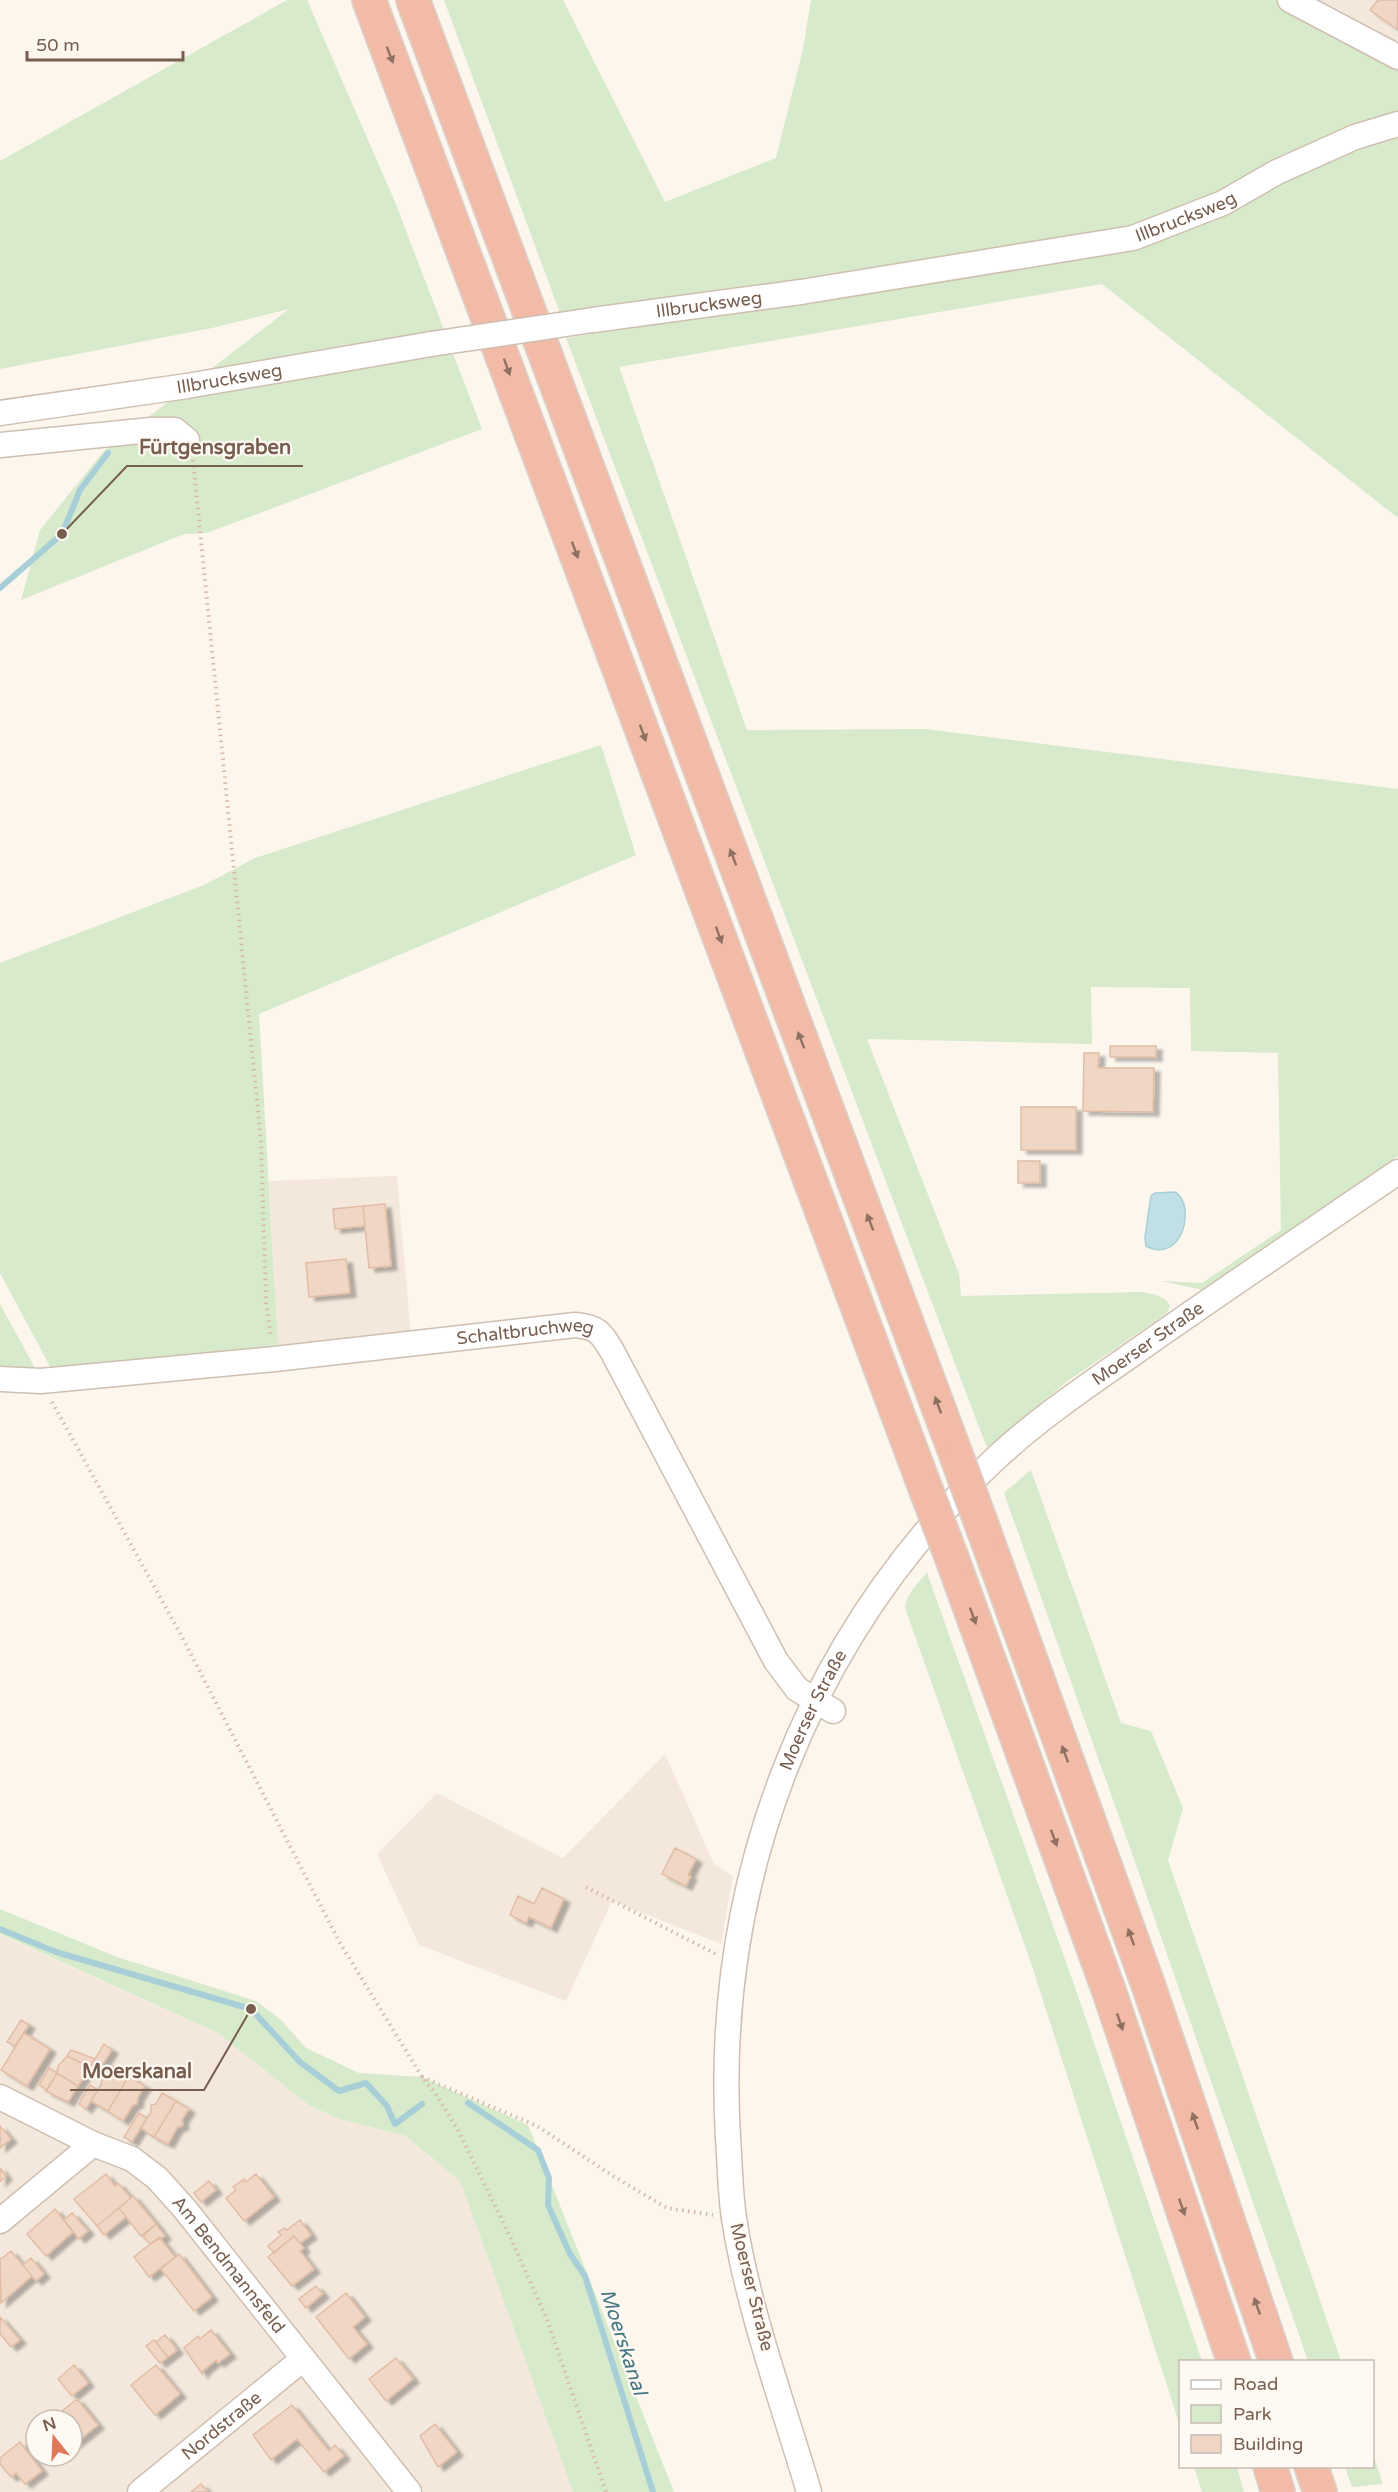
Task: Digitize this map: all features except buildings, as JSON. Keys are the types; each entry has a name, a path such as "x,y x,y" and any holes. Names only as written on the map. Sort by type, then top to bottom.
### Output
{"highway":[{"path":"369,0 953,1561 1110,1994 1234,2360"},
{"path":"413,0 984,1531 1149,1986 1276,2360"}],"street":[{"path":"1290,0 1398,57"},
{"name":"Illbrucksweg","path":"0,413 187,386 431,344 801,292 1133,238 1223,202 1277,172 1355,137 1398,124"},
{"path":"0,445 152,430 175,430 188,440"},
{"name":"Moerser Straße","path":"809,2492 747,2283 734,2218 725,2081 734,1963 750,1875 783,1772 824,1706 873,1600 922,1535 995,1459 1060,1405 1398,1172"},
{"name":"Schaltbruchweg","path":"0,1379 41,1381 275,1359 575,1324 590,1326 602,1334 612,1351 776,1661 797,1689 824,1706"},
{"name":"Am Bendmannsfeld","path":"0,2097 93,2144 132,2159 157,2178 184,2208 409,2492"},
{"path":"0,2221 93,2144"},
{"name":"Nordstraße","path":"140,2492 303,2360"}],"path":[{"path":"188,440 192,449 260,1129 266,1302 275,1359"},
{"path":"41,1381 186,1644 340,1942 422,2077 458,2130 507,2230 546,2319 606,2492"},
{"path":"586,1887 734,1963"},
{"path":"422,2077 537,2126 667,2208 734,2218"}],"shaded area":[{"path":"1308,0 1398,0 1398,51"},
{"path":"397,1176 411,1337 278,1345 269,1181"},
{"path":"665,1754 714,1864 733,1876 721,1944 612,1901 566,2001 419,1945 377,1854 437,1793 563,1858"},
{"path":"0,1935 218,2033 310,2106 340,2119 406,2136 460,2181 573,2492 0,2492"}],"green space":[{"path":"287,0 307,0 395,202 482,429 207,533 184,534 21,600 40,530 103,452 289,309 212,328 0,369 0,161"},
{"path":"444,0 563,0 665,202 776,158 803,49 811,0 1277,0 1365,45 1398,67 1398,117 1195,206 1098,236 854,273 560,313"},
{"path":"1398,134 1398,518 1102,284 619,367 747,730 926,729 1398,789 1398,1156 1203,1290 1161,1281 1202,1283 1281,1230 1278,1053 1191,1051 1190,988 1091,987 1092,1044 867,1039 959,1274 961,1296 1143,1292 1162,1298 1170,1306 1167,1313 1065,1383 987,1448 566,338 1102,255 1340,153"},
{"path":"601,745 636,855 259,1014 278,1345 240,1352 53,1372 0,1273 0,963 204,885 255,858"},
{"path":"0,1304 35,1368 0,1369"},
{"path":"1031,1470 1121,1723 1151,1731 1183,1808 1168,1860 1341,2360 1308,2360 1004,1493"},
{"path":"927,1573 1076,1990 1202,2360 1179,2360 1179,2423 1031,1963 905,1608 910,1593"},
{"path":"0,1909 117,1957 256,2001 281,2020 306,2048 359,2073 422,2077 528,2125 674,2492 573,2492 460,2181 406,2136 340,2119 310,2106 218,2033 0,1934"},
{"path":"1374,2457 1383,2484 1352,2487 1345,2468 1374,2468"},
{"path":"1194,2468 1237,2468 1244,2492 1202,2492"}],"water":[{"path":"1175,1192 1182,1199 1185,1209 1185,1220 1177,1241 1169,1247 1158,1250 1146,1246 1145,1237 1151,1196 1155,1193"}],"waterway":[{"path":"0,588 62,534 80,490 108,453"},
{"name":"Moerskanal","path":"0,1929 56,1952 251,2009 300,2062 339,2091 366,2083 387,2106 395,2124 422,2104"},
{"name":"Moerskanal","path":"468,2103 538,2150 549,2178 548,2205 570,2254 585,2276 653,2492"}],"place":[{"name":"Fürtgensgraben","path":"62,534"},
{"name":"Moerskanal","path":"251,2009"}]}
